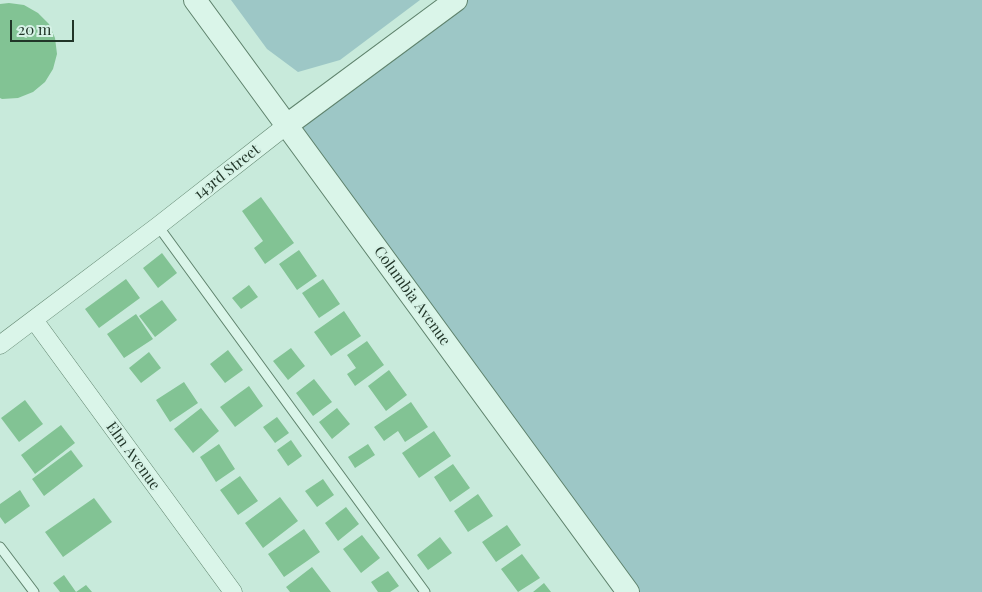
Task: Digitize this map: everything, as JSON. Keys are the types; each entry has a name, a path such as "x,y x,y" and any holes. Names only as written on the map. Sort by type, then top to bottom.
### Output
{"street":[{"name":"Columbia Avenue","path":"195,0 628,592"},
{"name":"143rd Street","path":"0,345 158,226 287,125 456,0"},
{"name":"Elm Avenue","path":"34,320 233,592"}],"lane":[{"path":"158,226 425,592"},
{"path":"0,546 34,592"}],"shaded area":[{"path":"231,0 420,0 340,60 298,72 267,49"},
{"path":"456,0 982,0 982,592 628,592 287,125"}],"building":[{"path":"0,4 24,5 38,13 49,24 55,38 57,54 53,69 45,82 33,92 18,98 2,99 0,98"},
{"path":"261,197 294,243 265,264 254,248 263,241 242,211"},
{"path":"299,250 317,276 297,290 279,264"},
{"path":"162,253 177,273 158,288 143,268"},
{"path":"126,279 140,298 99,328 85,309"},
{"path":"323,279 340,304 319,318 302,293"},
{"path":"249,285 258,297 241,309 232,298"},
{"path":"162,300 177,320 155,337 139,316"},
{"path":"344,311 361,336 331,356 314,332"},
{"path":"136,314 153,339 124,358 107,334"},
{"path":"367,341 384,365 355,386 347,374 356,368 347,355"},
{"path":"291,348 305,366 288,380 273,361"},
{"path":"228,350 243,370 225,383 210,364"},
{"path":"149,352 161,368 141,383 129,368"},
{"path":"389,370 407,395 386,411 368,386"},
{"path":"314,379 332,402 313,416 296,393"},
{"path":"184,382 198,403 170,422 156,400"},
{"path":"249,386 263,406 235,427 220,407"},
{"path":"25,400 43,424 19,442 1,418"},
{"path":"411,402 428,427 405,442 398,431 384,441 374,427"},
{"path":"201,408 219,431 193,453 174,429"},
{"path":"337,408 350,424 332,439 319,422"},
{"path":"277,417 289,433 275,443 263,427"},
{"path":"61,425 75,443 35,474 21,455"},
{"path":"434,431 451,456 419,478 402,453"},
{"path":"291,440 302,456 288,466 277,450"},
{"path":"219,444 235,469 216,482 200,457"},
{"path":"368,444 375,455 355,468 348,457"},
{"path":"71,450 83,466 44,496 32,479"},
{"path":"453,464 470,488 450,502 434,477"},
{"path":"240,476 258,501 238,515 220,490"},
{"path":"323,479 334,495 317,507 305,491"},
{"path":"20,490 30,506 5,524 0,517 0,504"},
{"path":"478,494 493,516 468,532 454,511"},
{"path":"280,497 298,521 263,548 245,523"},
{"path":"94,498 112,522 63,557 45,532"},
{"path":"346,507 359,524 338,541 325,523"},
{"path":"507,525 521,545 496,562 482,542"},
{"path":"304,529 320,552 284,577 268,554"},
{"path":"362,535 380,558 361,573 343,549"},
{"path":"440,537 452,553 428,570 417,555"},
{"path":"522,554 540,578 518,592 501,569"},
{"path":"312,567 331,592 290,592 286,587"},
{"path":"388,571 399,586 390,592 378,592 371,582"},
{"path":"64,575 76,592 60,592 53,583"},
{"path":"544,583 551,592 533,592"},
{"path":"86,585 92,592 76,592"}]}
